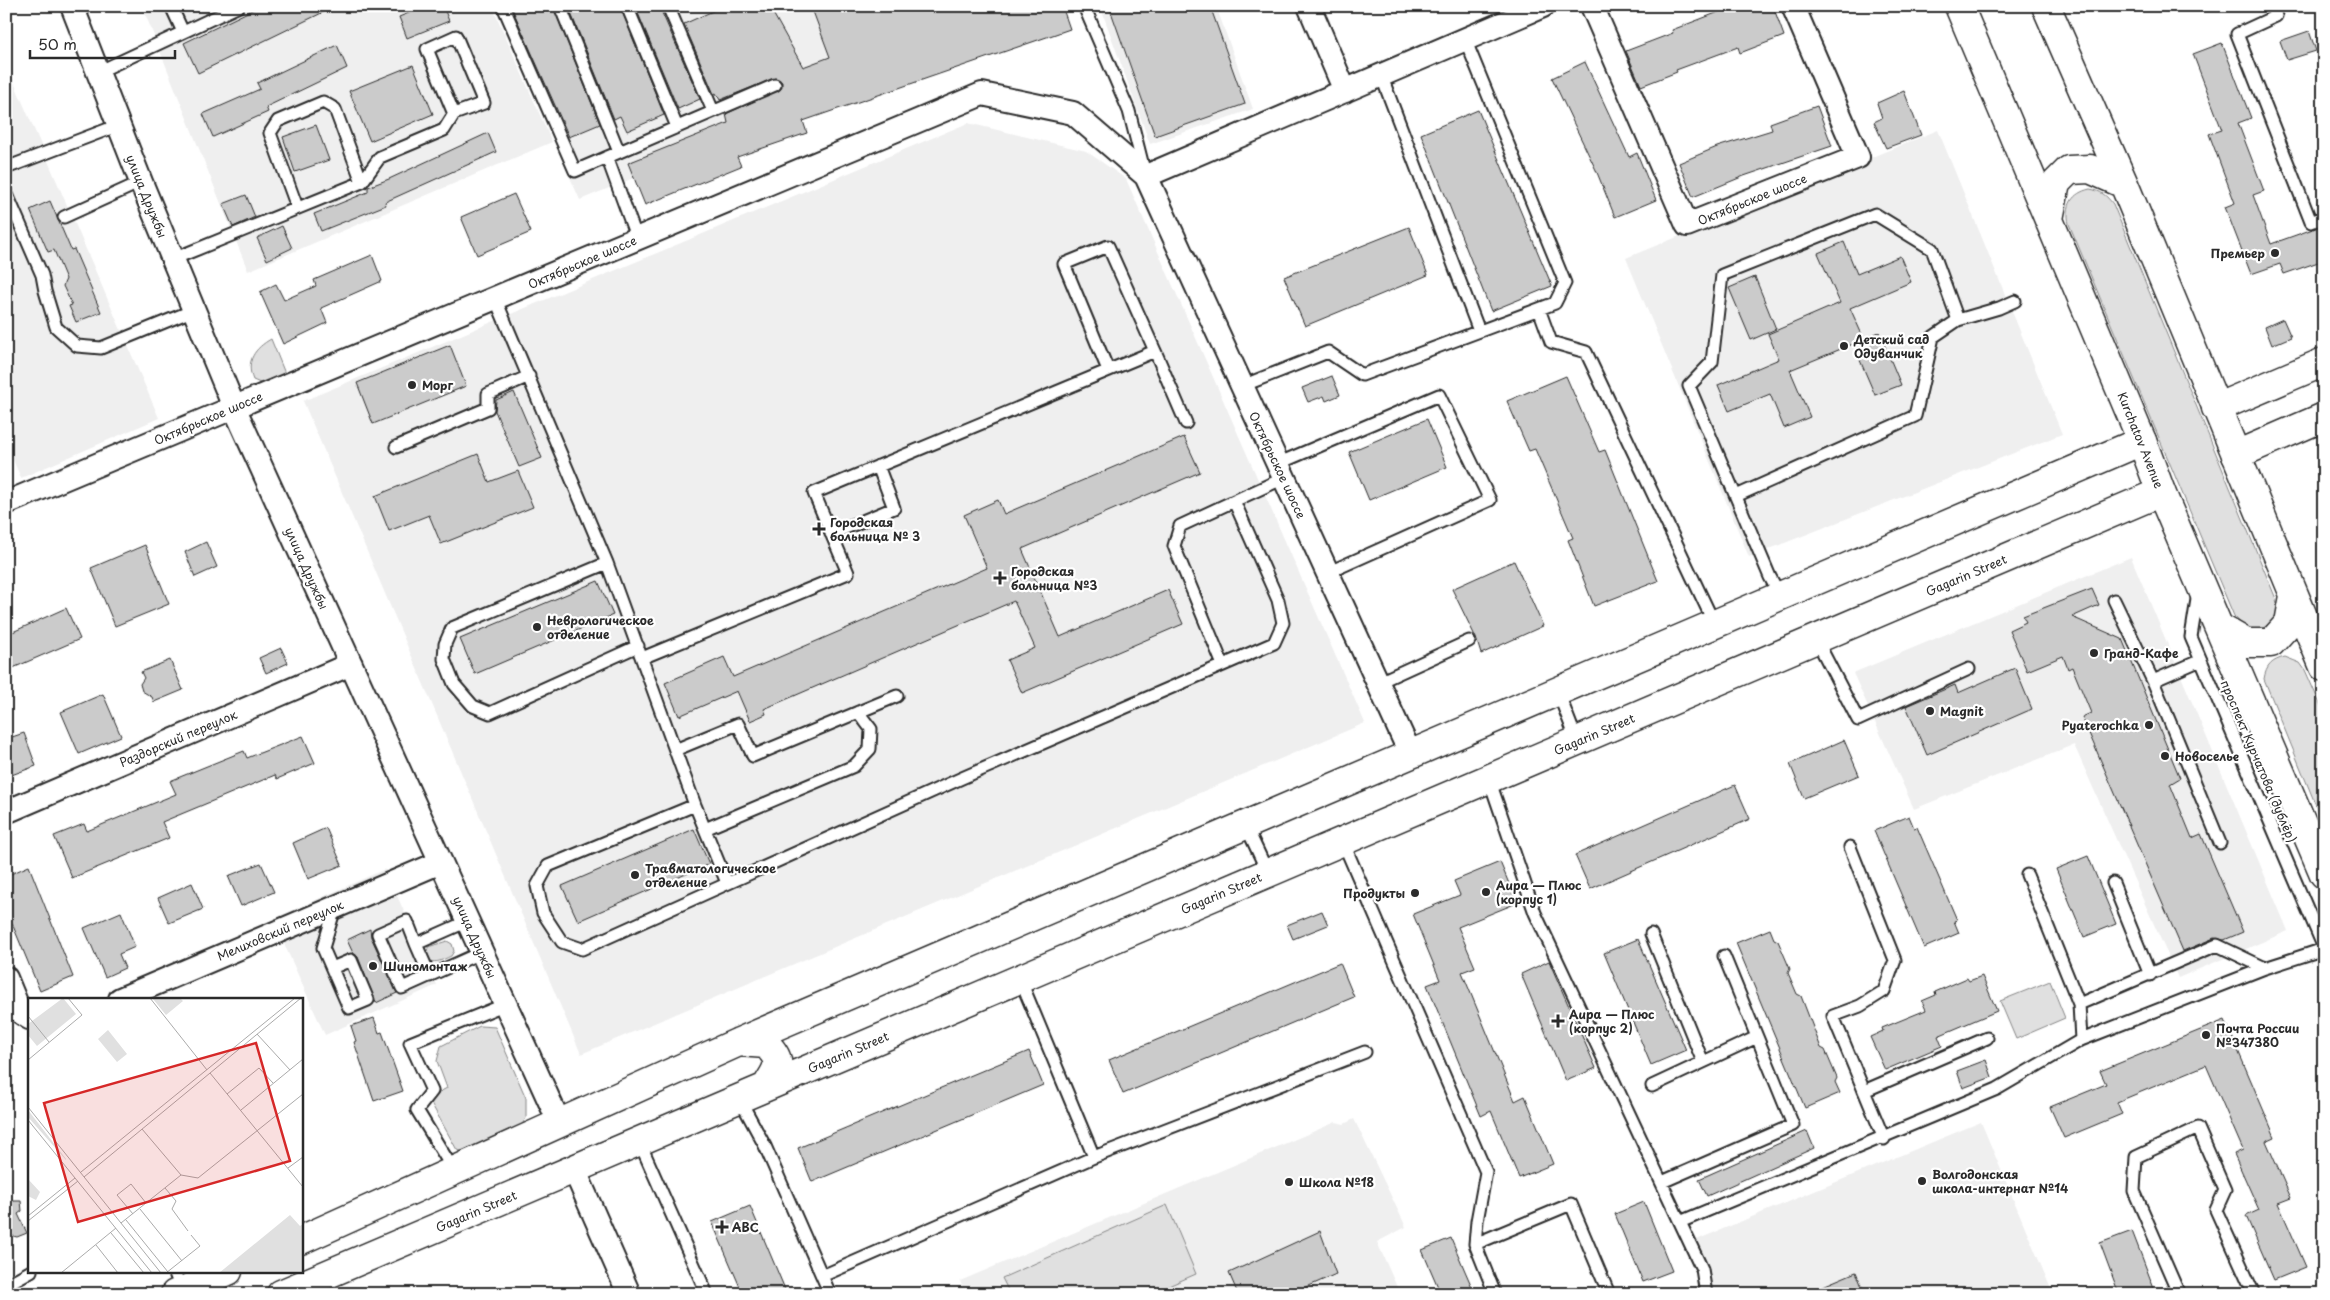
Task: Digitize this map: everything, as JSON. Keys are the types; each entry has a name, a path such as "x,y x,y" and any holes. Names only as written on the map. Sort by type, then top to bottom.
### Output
{"street":[{"name":"улица Дружбы","path":"72,6 141,182 234,406 559,1122"},
{"path":"1309,6 1345,91"},
{"path":"1146,176 1542,6"},
{"name":"Октябрьское шоссе","path":"1592,6 1688,225 1858,157 1793,6"},
{"name":"Kurchatov Avenue","path":"1959,6 2142,441 2161,492 2324,874"},
{"path":"2046,6 2124,184 2324,667"},
{"name":"Октябрьское шоссе","path":"6,503 982,94 1073,113 1146,176 1410,753"},
{"path":"2049,219 2056,184 2069,170 2090,169 2124,184"},
{"path":"2216,408 2324,362"},
{"path":"2236,455 2324,417"},
{"path":"326,1274 311,1272 302,1254 309,1237 559,1122 739,1042 1410,753 2142,441"},
{"name":"Gagarin Street","path":"281,1294 2161,492"},
{"path":"2220,628 2246,643 2271,643 2289,623 2294,596"},
{"name":"Раздорский переулок","path":"6,812 351,664"},
{"name":"Мелиховский переулок","path":"122,998 441,862"},
{"path":"6,978 20,1012 28,1017"},
{"path":"739,1042 766,1044 777,1054 778,1068 766,1087"},
{"path":"574,1169 630,1294"},
{"path":"177,1285 224,1272"}],"lane":[{"path":"171,6 183,32"},
{"path":"98,72 239,6"},
{"path":"502,6 575,171 775,84"},
{"path":"560,6 619,152"},
{"path":"627,6 677,126"},
{"path":"668,6 713,111"},
{"path":"1084,6 1129,111 1146,176"},
{"path":"2271,6 2276,16 2237,34 2310,222 2324,218"},
{"path":"173,259 362,182 380,157 444,130 454,114 484,103 456,36 427,49 454,114"},
{"path":"1242,386 1328,352 1362,375 1555,303 1565,283 1466,39"},
{"path":"1381,75 1479,331"},
{"path":"297,207 270,133 278,121 323,102 335,109 362,182"},
{"path":"6,168 119,125"},
{"path":"606,157 637,239"},
{"path":"64,216 141,182"},
{"path":"6,192 42,275 56,327 77,346 101,348 194,310"},
{"path":"1780,595 1770,577 1689,386 1712,362 1722,274 1875,214 1932,250 1958,320"},
{"path":"1108,370 1064,264 1108,246 1186,423"},
{"path":"495,298 607,562 695,805 727,883"},
{"path":"1736,496 1915,416 1933,337 1958,320 1999,308 2015,301"},
{"path":"1539,309 1550,342 1586,352 1714,624"},
{"path":"607,562 452,628 445,644 444,659 454,684 473,706 490,713 640,652 848,573 814,493 1155,350"},
{"path":"396,447 488,408 488,394 529,376"},
{"path":"1223,665 1174,546 1180,526 1234,500 1281,471 1439,395 1490,500 1327,574"},
{"path":"832,534 894,508 878,466"},
{"path":"695,805 548,866 537,886 543,914 562,942 582,949 962,778 1274,643 1283,623 1278,600 1234,500"},
{"name":"проспект Курчатова (дублёр)","path":"2200,582 2191,637 2324,949"},
{"path":"2114,600 2153,681 2220,843"},
{"path":"1816,639 1858,720 1969,669"},
{"path":"1377,683 1469,641"},
{"path":"2153,681 2201,660"},
{"path":"1557,690 1577,741"},
{"path":"675,750 738,724 752,756 897,696"},
{"path":"705,829 854,766 870,749 871,729 858,712"},
{"path":"1489,779 1535,914 1702,1269 1706,1294"},
{"path":"1245,824 1268,873"},
{"path":"1343,842 1486,1172 1475,1244 1496,1294"},
{"path":"1850,847 1896,960 1884,991 1860,1006 1833,1016 1884,1138"},
{"path":"2027,875 2079,1004 2081,1040"},
{"path":"2113,883 2150,975"},
{"path":"332,968 323,948 335,907"},
{"path":"430,976 406,921 378,934 402,988 430,976 482,952"},
{"path":"416,944 468,921"},
{"path":"1651,934 1704,1062"},
{"path":"2079,1004 2217,945 2265,968"},
{"path":"1680,1222 1997,1089 2081,1040 2265,968 2324,949"},
{"path":"1662,1182 1793,1125 1724,956"},
{"path":"1020,979 1094,1157"},
{"path":"454,1171 417,1110 432,1091 410,1043 506,1004"},
{"path":"1652,1086 1757,1037"},
{"path":"1864,1091 1987,1038"},
{"path":"822,1276 1094,1157 1365,1052"},
{"path":"739,1098 765,1146 830,1294"},
{"path":"2179,1294 2134,1191 2136,1157 2198,1128 2225,1190 2216,1210 2254,1294"},
{"path":"639,1141 707,1294"},
{"path":"1475,1244 1571,1204 1609,1294"},
{"path":"6,1285 29,1272"}],"shaded area":[{"path":"142,6 492,6 552,142 248,271"},
{"path":"494,6 1084,6 792,113 580,200"},
{"path":"1100,6 1216,6 1253,109 1150,144"},
{"path":"6,64 159,418 21,478 6,444"},
{"name":"Городская больница № 3","path":"968,123 1086,151 1126,179 1365,723 581,1054 303,401"},
{"name":"Детский сад Одуванчик","path":"1938,130 2062,434 1749,557 1626,258"},
{"path":"2090,189 2103,194 2113,204 2276,599 2277,606 2274,619 2271,623 2260,629 2246,629 2234,616 2069,224 2068,211 2071,201 2079,193"},
{"path":"271,339 288,381 265,385 253,380 250,367 256,351"},
{"path":"2131,557 2288,931 2178,978 2074,745 1914,809 1853,673"},
{"path":"2285,657 2300,663 2305,670 2324,713 2324,825 2264,679 2270,664"},
{"path":"385,869 437,985 325,1035 273,919"},
{"path":"447,941 452,944 454,951 451,956 435,962 426,957 428,947"},
{"path":"2050,981 2065,1018 2016,1039 2000,1001"},
{"path":"480,1026 495,1027 526,1098 526,1118 517,1133 473,1154 457,1150 431,1103 434,1095 447,1088 437,1061 441,1046"},
{"name":"Школа №18","path":"1354,1119 1406,1227 1377,1242 1400,1294 965,1294 960,1281 1336,1122 1344,1124"},
{"name":"Волгодонская школа-интернат №14","path":"1981,1122 2053,1294 1716,1294 1694,1241"},
{"path":"1167,1205 1196,1274 1150,1294 1010,1294 1002,1278"}],"building":[{"path":"260,6 336,6 198,73 184,43"},
{"path":"426,6 443,6 449,21 407,38 399,17"},
{"path":"511,6 553,6 600,124 569,137"},
{"path":"568,6 620,6 664,115 627,131 620,116 614,119"},
{"path":"635,6 659,6 700,99 678,109"},
{"path":"724,6 769,6 803,67 830,57 811,6 1062,6 1070,29 803,121 807,133 737,157 741,166 645,205 628,163 728,123 726,114 781,89 782,82 775,78 720,100 716,93 714,94 684,24"},
{"path":"1109,6 1210,6 1245,104 1155,136"},
{"path":"1723,6 1773,6 1784,36 1740,53 1738,47 1676,70 1677,72 1641,86 1626,51 1673,33 1672,30 1724,10"},
{"path":"2309,31 2316,51 2287,60 2280,41"},
{"path":"2222,43 2251,118 2238,123 2264,191 2253,195 2271,244 2324,225 2324,260 2284,274 2280,264 2251,274 2225,207 2235,203 2209,134 2222,130 2193,54"},
{"path":"337,45 347,68 266,107 268,112 213,137 203,114 260,89 257,83"},
{"path":"1585,62 1629,157 1637,153 1656,200 1615,217 1596,170 1552,78"},
{"path":"413,65 433,114 370,141 349,91"},
{"path":"1904,91 1921,135 1886,148 1874,122 1882,118 1877,103"},
{"path":"1817,106 1832,146 1744,176 1693,197 1679,163 1717,147 1772,130 1770,123"},
{"path":"1478,110 1552,286 1491,311 1421,134"},
{"path":"316,125 329,160 295,172 283,137"},
{"path":"488,133 496,152 385,202 386,205 321,231 314,214 368,192 368,187"},
{"path":"514,194 531,232 477,255 461,217"},
{"path":"246,195 255,217 233,227 223,204"},
{"path":"50,201 71,250 74,249 101,312 76,322 69,306 72,305 63,286 66,279 54,250 48,252 30,210"},
{"path":"282,226 292,248 267,260 257,238"},
{"path":"1409,227 1428,275 1305,326 1284,277"},
{"path":"1844,242 1857,274 1900,256 1911,282 1850,308 1864,339 1879,332 1901,385 1875,395 1853,344 1790,370 1810,417 1784,428 1770,394 1729,411 1718,385 1779,359 1768,334 1840,303 1818,253"},
{"path":"372,255 382,281 321,308 327,323 283,344 260,292 276,284 284,300 316,286 314,280"},
{"path":"1755,277 1776,329 1751,340 1729,288"},
{"path":"2283,319 2291,337 2272,345 2265,327"},
{"name":"Морг","path":"450,345 466,386 373,424 357,383"},
{"path":"1332,376 1340,395 1326,401 1324,396 1308,402 1302,388"},
{"path":"1566,376 1599,452 1605,450 1658,581 1594,606 1568,540 1573,538 1535,449 1529,451 1507,401"},
{"path":"514,392 542,458 519,467 495,411 496,400"},
{"path":"1427,419 1447,467 1369,500 1349,452"},
{"name":"Городская больница №3","path":"1184,437 1200,472 1022,549 1060,637 1168,590 1183,624 1022,693 1007,660 1035,648 1014,601 764,709 766,714 750,721 737,691 679,716 665,683 724,657 733,677 987,568 964,515 998,500 1004,514"},
{"path":"478,454 489,482 518,471 533,507 441,544 429,515 389,531 375,496"},
{"path":"206,542 217,567 195,577 185,552"},
{"path":"145,545 169,604 115,626 91,568"},
{"path":"1514,561 1543,626 1481,654 1476,638 1452,589"},
{"name":"Неврологическое отделение","path":"598,581 613,615 475,674 460,639"},
{"path":"2092,589 2099,605 2072,617 2122,639 2180,778 2170,784 2192,838 2201,834 2243,932 2224,940 2214,938 2183,951 2082,717 2091,713 2072,667 2068,669 2063,656 2027,671 2009,630 2026,622 2023,616"},
{"path":"66,608 80,639 6,671 6,635"},
{"path":"281,648 288,663 266,673 259,658"},
{"path":"170,660 183,690 154,702 152,697 142,691 140,684 144,678 141,672"},
{"path":"2015,668 2032,709 1927,755 1906,706 1955,685 1958,693"},
{"path":"103,694 121,736 79,754 61,712"},
{"path":"24,733 36,766 6,777 6,739"},
{"path":"303,736 315,763 277,779 275,775 162,822 169,838 72,878 54,836 84,824 87,831 176,794 170,781 244,751 247,758"},
{"path":"1844,740 1859,775 1804,798 1790,764"},
{"path":"1735,785 1750,819 1590,889 1575,855"},
{"path":"1909,816 1914,828 1917,827 1957,920 1954,921 1959,933 1924,948 1874,831"},
{"path":"326,828 342,865 308,879 293,843"},
{"name":"Травматологическое отделение","path":"694,829 709,864 578,921 562,886"},
{"path":"2088,856 2116,924 2084,937 2056,869"},
{"path":"1500,862 1517,903 1458,927 1475,967 1462,972 1515,1101 1525,1096 1553,1164 1519,1178 1491,1111 1481,1116 1427,985 1440,980 1413,914 1460,895 1454,881"},
{"path":"261,863 274,892 241,906 228,876"},
{"path":"29,866 73,977 40,991 6,909 6,876"},
{"path":"192,883 203,909 169,923 158,898"},
{"path":"1322,911 1328,925 1293,939 1287,925"},
{"path":"121,912 135,947 119,954 125,968 105,977 84,928"},
{"name":"Шиномонтаж","path":"370,929 371,937 397,993 376,1003 358,957 353,953 347,940"},
{"path":"1770,929 1774,939 1778,941 1790,969 1788,973 1797,994 1801,996 1821,1048 1825,1050 1837,1078 1835,1082 1840,1093 1805,1108 1736,943"},
{"path":"1638,939 1686,1050 1651,1065 1604,953"},
{"name":"Аира — Плюс (корпус 2)","path":"1549,961 1596,1068 1566,1081 1521,974"},
{"path":"1340,963 1354,997 1123,1094 1109,1060"},
{"path":"1982,976 1997,1011 1938,1036 1942,1046 1885,1070 1870,1037 1883,1031 1882,1028 1926,1010 1922,1001 1936,995 1935,992 1967,978 1969,981"},
{"path":"374,1018 379,1033 382,1032 403,1091 374,1101 354,1042 356,1041 351,1026"},
{"path":"2225,1020 2275,1137 2266,1141 2291,1198 2278,1203 2306,1267 2274,1280 2246,1216 2259,1210 2234,1154 2243,1150 2206,1065 2117,1102 2122,1114 2064,1138 2050,1107 2106,1084 2100,1071"},
{"path":"1029,1051 1043,1085 812,1182 798,1148"},
{"path":"1986,1060 1992,1077 1963,1088 1957,1071"},
{"path":"1807,1131 1814,1148 1707,1196 1699,1179"},
{"path":"6,1190 11,1201 21,1201 22,1211 18,1214 27,1233 17,1237 6,1234"},
{"path":"1644,1202 1672,1271 1643,1282 1615,1214"},
{"path":"750,1206 787,1294 743,1294 712,1222"},
{"path":"1320,1231 1336,1274 1291,1294 1238,1294 1229,1273"},
{"path":"2132,1231 2156,1294 2119,1294 2100,1243"},
{"path":"1451,1238 1475,1294 1441,1294 1422,1250"},
{"path":"1856,1272 1865,1294 1804,1294"}],"place":[{"name":"Премьер","path":"2275,253"},
{"name":"Детский сад Одуванчик","path":"1844,346"},
{"name":"Морг","path":"412,385"},
{"name":"Городская больница № 3","path":"819,529"},
{"name":"Городская больница №3","path":"1000,578"},
{"name":"Неврологическое отделение","path":"537,627"},
{"name":"Гранд-Кафе","path":"2094,653"},
{"name":"Magnit","path":"1930,711"},
{"name":"Pyaterochka","path":"2149,725"},
{"name":"Новоселье","path":"2165,756"},
{"name":"Травматологическое отделение","path":"635,875"},
{"name":"Аира — Плюс (корпус 1)","path":"1486,892"},
{"name":"Продукты","path":"1415,893"},
{"name":"Шиномонтаж","path":"373,966"},
{"name":"Аира — Плюс (корпус 2)","path":"1558,1021"},
{"name":"Почта России №347380","path":"2206,1035"},
{"name":"Волгодонская школа-интернат №14","path":"1922,1181"},
{"name":"Школа №18","path":"1289,1182"},
{"name":"ABC","path":"722,1227"}]}
